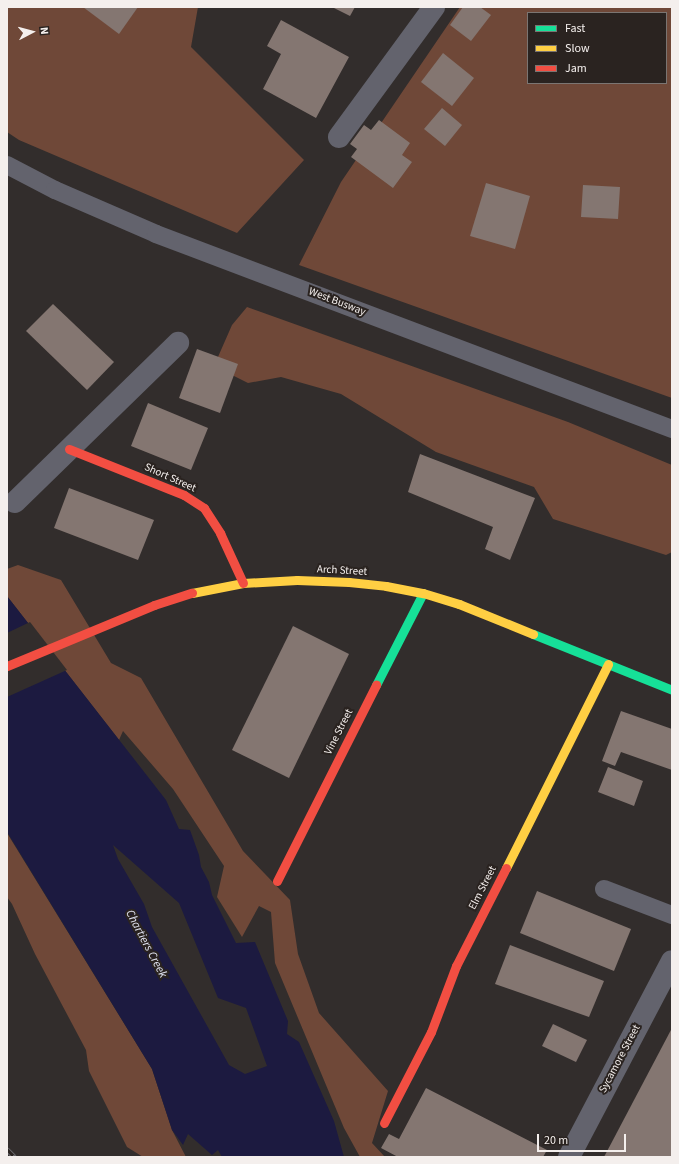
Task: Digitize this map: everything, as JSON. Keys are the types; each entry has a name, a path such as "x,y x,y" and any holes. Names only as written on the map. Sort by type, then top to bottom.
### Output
{"street":[{"path":"339,137 434,7"},
{"path":"15,502 178,343"},
{"name":"Short Street","path":"69,449 184,495 204,508 220,533 242,584"},
{"name":"Arch Street","path":"7,666 95,628 154,605 201,590 242,584 297,580 349,582 386,586 423,593 500,619 672,690"},
{"name":"Vine Street","path":"277,881 423,593"},
{"name":"Elm Street","path":"384,1124 431,1032 456,966 608,664"},
{"name":"Sycamore Street","path":"569,1157 672,961"}],"lane":[{"name":"West Busway","path":"7,165 55,190 156,234 672,429"},
{"path":"604,889 672,916"}],"shaded area":[{"path":"7,7 198,7 191,47 304,160 237,233 19,140 7,132"},
{"path":"460,7 672,7 672,398 299,265 341,182"},
{"path":"247,307 568,422 672,465 672,552 666,555 553,519 534,487 436,452 341,394 281,377 248,383 214,366 232,325"},
{"path":"18,565 61,580 111,663 141,678 243,851 290,900 298,954 319,1013 388,1091 372,1143 385,1157 360,1157 344,1128 275,963 271,912 259,906 242,937 217,897 224,866 173,789 123,731 119,740 7,596 7,569"},
{"path":"7,833 152,1069 172,1130 186,1157 143,1157 127,1147 89,1071 86,1050 35,954 12,904 7,897"}],"water":[{"name":"Chartiers Creek","path":"7,596 166,800 179,829 190,830 199,855 201,867 209,882 212,895 236,943 255,942 288,1021 287,1034 299,1042 334,1121 344,1157 222,1157 218,1150 212,1155 188,1134 183,1145 172,1130 152,1069 7,832","holes":["113,845 179,903 218,998 246,1008 267,1066 245,1074 229,1065 152,927 144,904 118,859"]}],"pier":[{"path":"30,622 67,670 7,697 7,633"}],"building":[{"path":"83,7 138,7 119,34"},
{"path":"332,7 355,7 350,16"},
{"path":"463,7 480,7 491,15 471,41 450,25"},
{"path":"281,20 349,57 316,118 263,89 281,54 267,46"},
{"path":"443,53 474,78 452,106 421,82"},
{"path":"442,108 462,125 445,146 424,129"},
{"path":"379,120 410,143 402,155 412,162 393,188 351,157 357,149 350,144 364,125 371,130"},
{"path":"486,183 530,196 515,249 470,236"},
{"path":"583,185 620,187 618,219 581,217"},
{"path":"53,304 114,362 87,390 26,331"},
{"path":"197,349 238,364 220,413 179,398"},
{"path":"148,403 208,428 191,470 131,446"},
{"path":"420,454 535,498 510,560 485,549 493,527 408,492"},
{"path":"69,488 154,520 138,560 54,528"},
{"path":"293,626 349,654 289,778 232,750"},
{"path":"621,711 672,729 672,770 621,752 615,766 602,761"},
{"path":"608,767 643,781 634,806 598,792"},
{"path":"537,891 631,929 614,971 520,933"},
{"path":"510,945 604,981 589,1017 495,984"},
{"path":"553,1024 587,1040 576,1062 542,1046"},
{"path":"672,1028 672,1157 604,1157"},
{"path":"426,1088 547,1150 543,1157 398,1157 381,1148 389,1134 399,1139"}],"railway":[{"path":"7,1149 15,1157"}],"traffic: fast":[{"path":"376,685 423,593"},
{"path":"533,634 672,690"}],"traffic: slow":[{"path":"192,593 243,583 297,580 349,582 386,586 423,593 459,604 533,634"},
{"path":"506,868 608,664"}],"traffic: jam":[{"path":"69,449 184,495 204,508 220,533 243,583"},
{"path":"7,666 154,605 192,593"},
{"path":"277,881 376,685"},
{"path":"384,1123 431,1032 456,966 506,868"}]}
